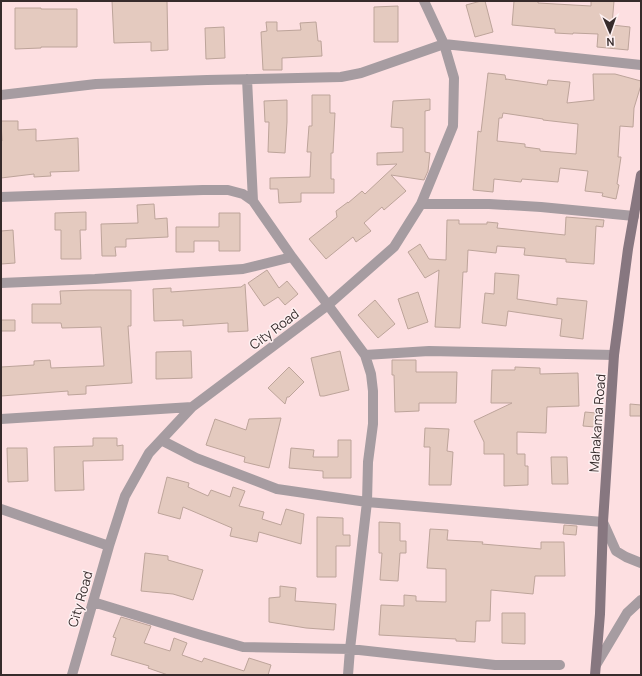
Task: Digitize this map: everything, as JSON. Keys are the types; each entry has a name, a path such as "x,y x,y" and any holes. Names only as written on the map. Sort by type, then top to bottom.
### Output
{"street":[{"name":"City Road","path":"72,675 125,496 149,453 192,407 328,305 394,246 421,204 453,126 454,78 444,44 424,1"},
{"path":"1,94 96,84 341,77 353,75 444,44 641,65"},
{"path":"247,79 253,201"},
{"name":"Mahakama Road","path":"595,670 600,614 603,522 614,355 628,249 641,175"},
{"path":"1,197 203,190 228,190 243,194 253,201 292,257 366,355 372,379 373,417 368,462 366,502 348,675"},
{"path":"421,204 488,204 541,207 634,216"},
{"path":"1,284 243,269 292,257"},
{"path":"366,355 429,351 614,355"},
{"path":"1,419 192,407"},
{"path":"161,440 196,458 277,489 366,502 603,522 616,551 641,563"},
{"path":"1,509 109,546"},
{"path":"595,670 627,613 641,600"},
{"path":"93,602 243,647 350,648 495,665 560,665"}],"building":[{"path":"112,1 167,1 168,50 151,51 151,42 114,43"},
{"path":"485,1 493,32 475,37 466,5"},
{"path":"514,1 538,1 538,3 591,6 591,1 614,1 612,25 630,27 628,50 597,47 598,34 555,33 555,29 512,25"},
{"path":"398,6 398,42 374,42 374,7"},
{"path":"15,8 77,9 77,47 15,49"},
{"path":"266,22 277,22 277,31 301,30 300,23 316,22 318,41 321,41 322,56 282,58 282,70 263,70 261,32 267,31"},
{"path":"224,27 225,58 206,59 205,28"},
{"path":"488,73 505,75 506,80 547,85 548,80 570,82 567,103 594,100 593,74 615,74 641,81 634,108 633,127 620,126 618,157 621,157 617,184 619,185 616,199 602,196 603,193 585,191 588,171 560,168 558,182 522,179 521,182 494,179 493,192 473,190 478,131 481,132","holes":["503,113 578,124 576,154 540,151 540,149 525,147 525,144 497,141 499,118 502,118"]},
{"path":"312,95 330,95 330,113 335,113 333,153 331,153 331,179 334,179 334,193 301,193 301,202 279,203 278,189 270,189 270,178 310,177 311,152 307,152 309,126 312,126"},
{"path":"430,99 430,110 425,111 425,152 430,153 428,171 424,180 391,175 406,191 384,210 382,207 364,223 371,231 356,242 353,237 326,259 309,239 337,217 336,211 362,191 365,194 397,164 377,165 377,153 403,152 403,128 391,127 393,101"},
{"path":"287,100 285,153 268,152 269,122 265,122 264,101"},
{"path":"1,121 18,121 18,130 36,129 36,141 78,138 79,171 50,172 51,176 34,177 34,174 1,178"},
{"path":"154,204 155,219 167,218 168,237 126,239 126,247 115,247 116,256 102,256 101,224 138,223 137,205"},
{"path":"86,212 86,230 80,230 81,259 61,259 61,230 55,230 55,213"},
{"path":"219,213 240,213 240,251 219,251 219,241 194,241 194,252 176,252 176,227 219,227"},
{"path":"566,217 604,220 603,227 596,226 594,264 566,262 566,259 524,255 525,248 497,246 496,253 468,250 467,272 463,272 460,328 435,327 439,270 425,278 408,252 420,244 429,259 446,260 447,220 459,220 459,224 487,224 487,222 498,223 497,228 565,235"},
{"path":"13,230 15,263 1,264 1,231"},
{"path":"267,270 279,288 287,281 298,294 285,305 278,297 264,306 248,283"},
{"path":"495,273 519,275 517,299 557,305 557,298 587,301 583,339 560,336 562,319 508,311 506,326 482,323 485,293 494,294"},
{"path":"245,284 248,331 228,332 228,323 183,326 183,320 154,321 153,289 171,288 171,292 241,287"},
{"path":"131,290 131,326 128,326 132,383 86,386 86,394 68,395 68,391 1,396 1,367 34,365 34,361 50,360 51,368 104,366 101,327 62,328 61,323 32,323 32,304 61,304 60,291"},
{"path":"418,292 428,322 408,329 398,299"},
{"path":"375,300 395,324 378,338 358,315"},
{"path":"1,320 15,320 15,331 1,331"},
{"path":"191,351 192,378 156,379 156,352"},
{"path":"340,351 349,390 320,396 311,358"},
{"path":"392,360 416,360 416,372 457,372 456,403 419,403 419,411 395,412"},
{"path":"289,367 304,382 289,397 287,397 285,404 268,388"},
{"path":"515,367 540,368 540,374 578,373 579,406 547,407 546,433 517,432 517,454 525,454 525,466 528,466 528,485 504,486 504,454 484,454 484,442 474,421 512,403 491,403 492,370 515,370"},
{"path":"630,404 641,405 641,416 630,416"},
{"path":"585,412 596,413 595,427 583,426"},
{"path":"281,418 269,468 244,462 245,457 206,445 215,419 246,430 249,419"},
{"path":"425,428 449,429 447,451 453,452 451,485 429,485 430,447 424,447"},
{"path":"93,438 117,438 117,446 123,445 123,460 83,461 84,490 55,491 54,447 93,446"},
{"path":"338,440 351,440 351,478 323,478 323,471 289,468 291,448 314,450 313,457 338,457"},
{"path":"7,448 27,448 28,481 8,482"},
{"path":"551,457 567,457 568,484 552,484"},
{"path":"167,477 189,483 188,487 208,496 211,490 230,497 233,487 245,491 239,506 264,512 262,519 281,525 286,509 304,514 301,544 259,532 257,542 230,536 232,528 183,507 180,519 158,513"},
{"path":"317,517 343,518 343,535 350,535 350,546 336,546 336,577 317,577"},
{"path":"379,522 400,523 400,541 406,541 406,553 400,553 398,581 380,580 382,553 379,553"},
{"path":"564,525 577,526 576,535 563,534"},
{"path":"430,529 448,530 447,540 483,542 482,544 541,549 541,542 564,542 565,576 535,576 533,594 491,590 490,621 476,621 475,642 456,641 456,639 379,635 381,605 404,606 404,595 416,596 416,601 446,602 446,569 427,568"},
{"path":"145,553 168,556 168,560 203,570 193,600 173,594 141,591"},
{"path":"280,586 296,588 295,601 336,604 334,630 306,628 269,622 269,598 280,597"},
{"path":"502,613 525,613 525,644 502,643"},
{"path":"121,617 151,626 144,643 170,651 174,638 187,643 182,655 202,662 204,658 244,671 249,658 271,665 268,675 168,675 148,668 149,666 111,655 116,638 113,637"}]}
